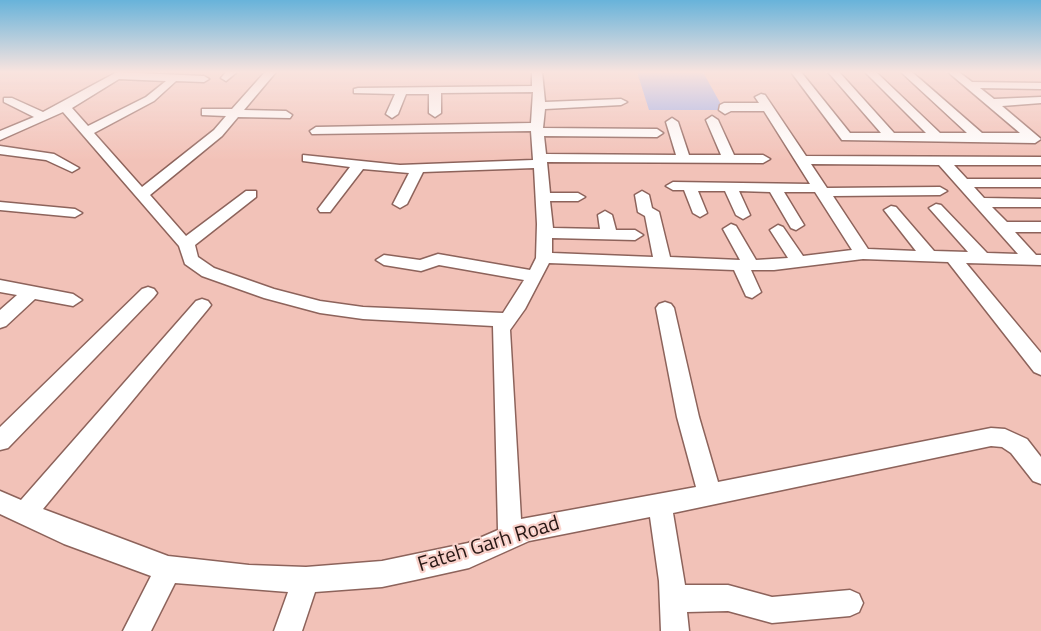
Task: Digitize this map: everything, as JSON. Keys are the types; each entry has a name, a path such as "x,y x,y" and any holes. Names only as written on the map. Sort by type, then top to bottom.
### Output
{"street":[{"path":"11,101 42,116"},
{"path":"0,136 74,101"},
{"path":"86,132 145,101"},
{"path":"141,195 218,133 246,101"},
{"path":"392,114 397,101"},
{"path":"435,101 435,113"},
{"path":"510,534 501,329 505,320 519,305 544,258 545,233 537,129 538,101"},
{"path":"566,101 621,102"},
{"path":"819,101 846,137 979,137 1037,140"},
{"path":"859,101 891,137"},
{"path":"900,101 937,137"},
{"path":"939,101 979,137"},
{"path":"991,103 1017,101"},
{"path":"725,110 724,107 764,102 779,156 821,190 863,254"},
{"path":"991,103 1037,140"},
{"path":"65,107 183,242 186,242"},
{"path":"206,112 286,115"},
{"path":"712,120 729,159"},
{"path":"672,122 684,159"},
{"path":"1017,124 1041,123"},
{"path":"316,131 537,129 657,133"},
{"path":"0,150 50,157 72,168"},
{"path":"308,158 359,165 418,169 539,161 729,159 779,156 1041,161"},
{"path":"942,160 1036,260"},
{"path":"325,209 359,165"},
{"path":"400,204 418,169"},
{"path":"964,183 1041,183"},
{"path":"673,186 940,191"},
{"path":"690,187 700,213"},
{"path":"730,187 743,215"},
{"path":"774,188 796,225"},
{"path":"186,242 251,194"},
{"path":"642,195 645,212 652,212 663,264"},
{"path":"542,197 578,197"},
{"path":"981,202 1041,203"},
{"path":"0,206 75,213"},
{"path":"936,208 983,260"},
{"path":"891,210 930,257"},
{"path":"605,215 609,235"},
{"path":"1003,227 1041,227"},
{"path":"731,229 746,265 752,292"},
{"path":"778,230 799,262"},
{"path":"545,233 634,235"},
{"path":"186,242 191,260 208,272 270,294 320,307 363,314 505,320"},
{"path":"544,258 663,264 746,265 799,262 863,254 954,259 1036,260"},
{"path":"384,260 422,266 438,259 534,276"},
{"path":"954,259 1041,367"},
{"path":"0,286 73,300"},
{"path":"0,321 31,292"},
{"path":"0,441 148,293"},
{"path":"25,513 202,305"},
{"path":"665,308 688,417 710,495"},
{"name":"Fateh Garh Road","path":"0,502 73,535 168,569 249,578 306,580 382,574 440,562 469,555 510,534 527,529 710,495 991,437 1005,438 1019,446 1041,474"},
{"path":"660,504 675,631"},
{"path":"137,631 168,569"},
{"path":"288,631 306,580"},
{"path":"673,599 728,598 772,609 850,603"}],"shaded area":[{"path":"646,101 719,101 724,110 649,110"}]}
